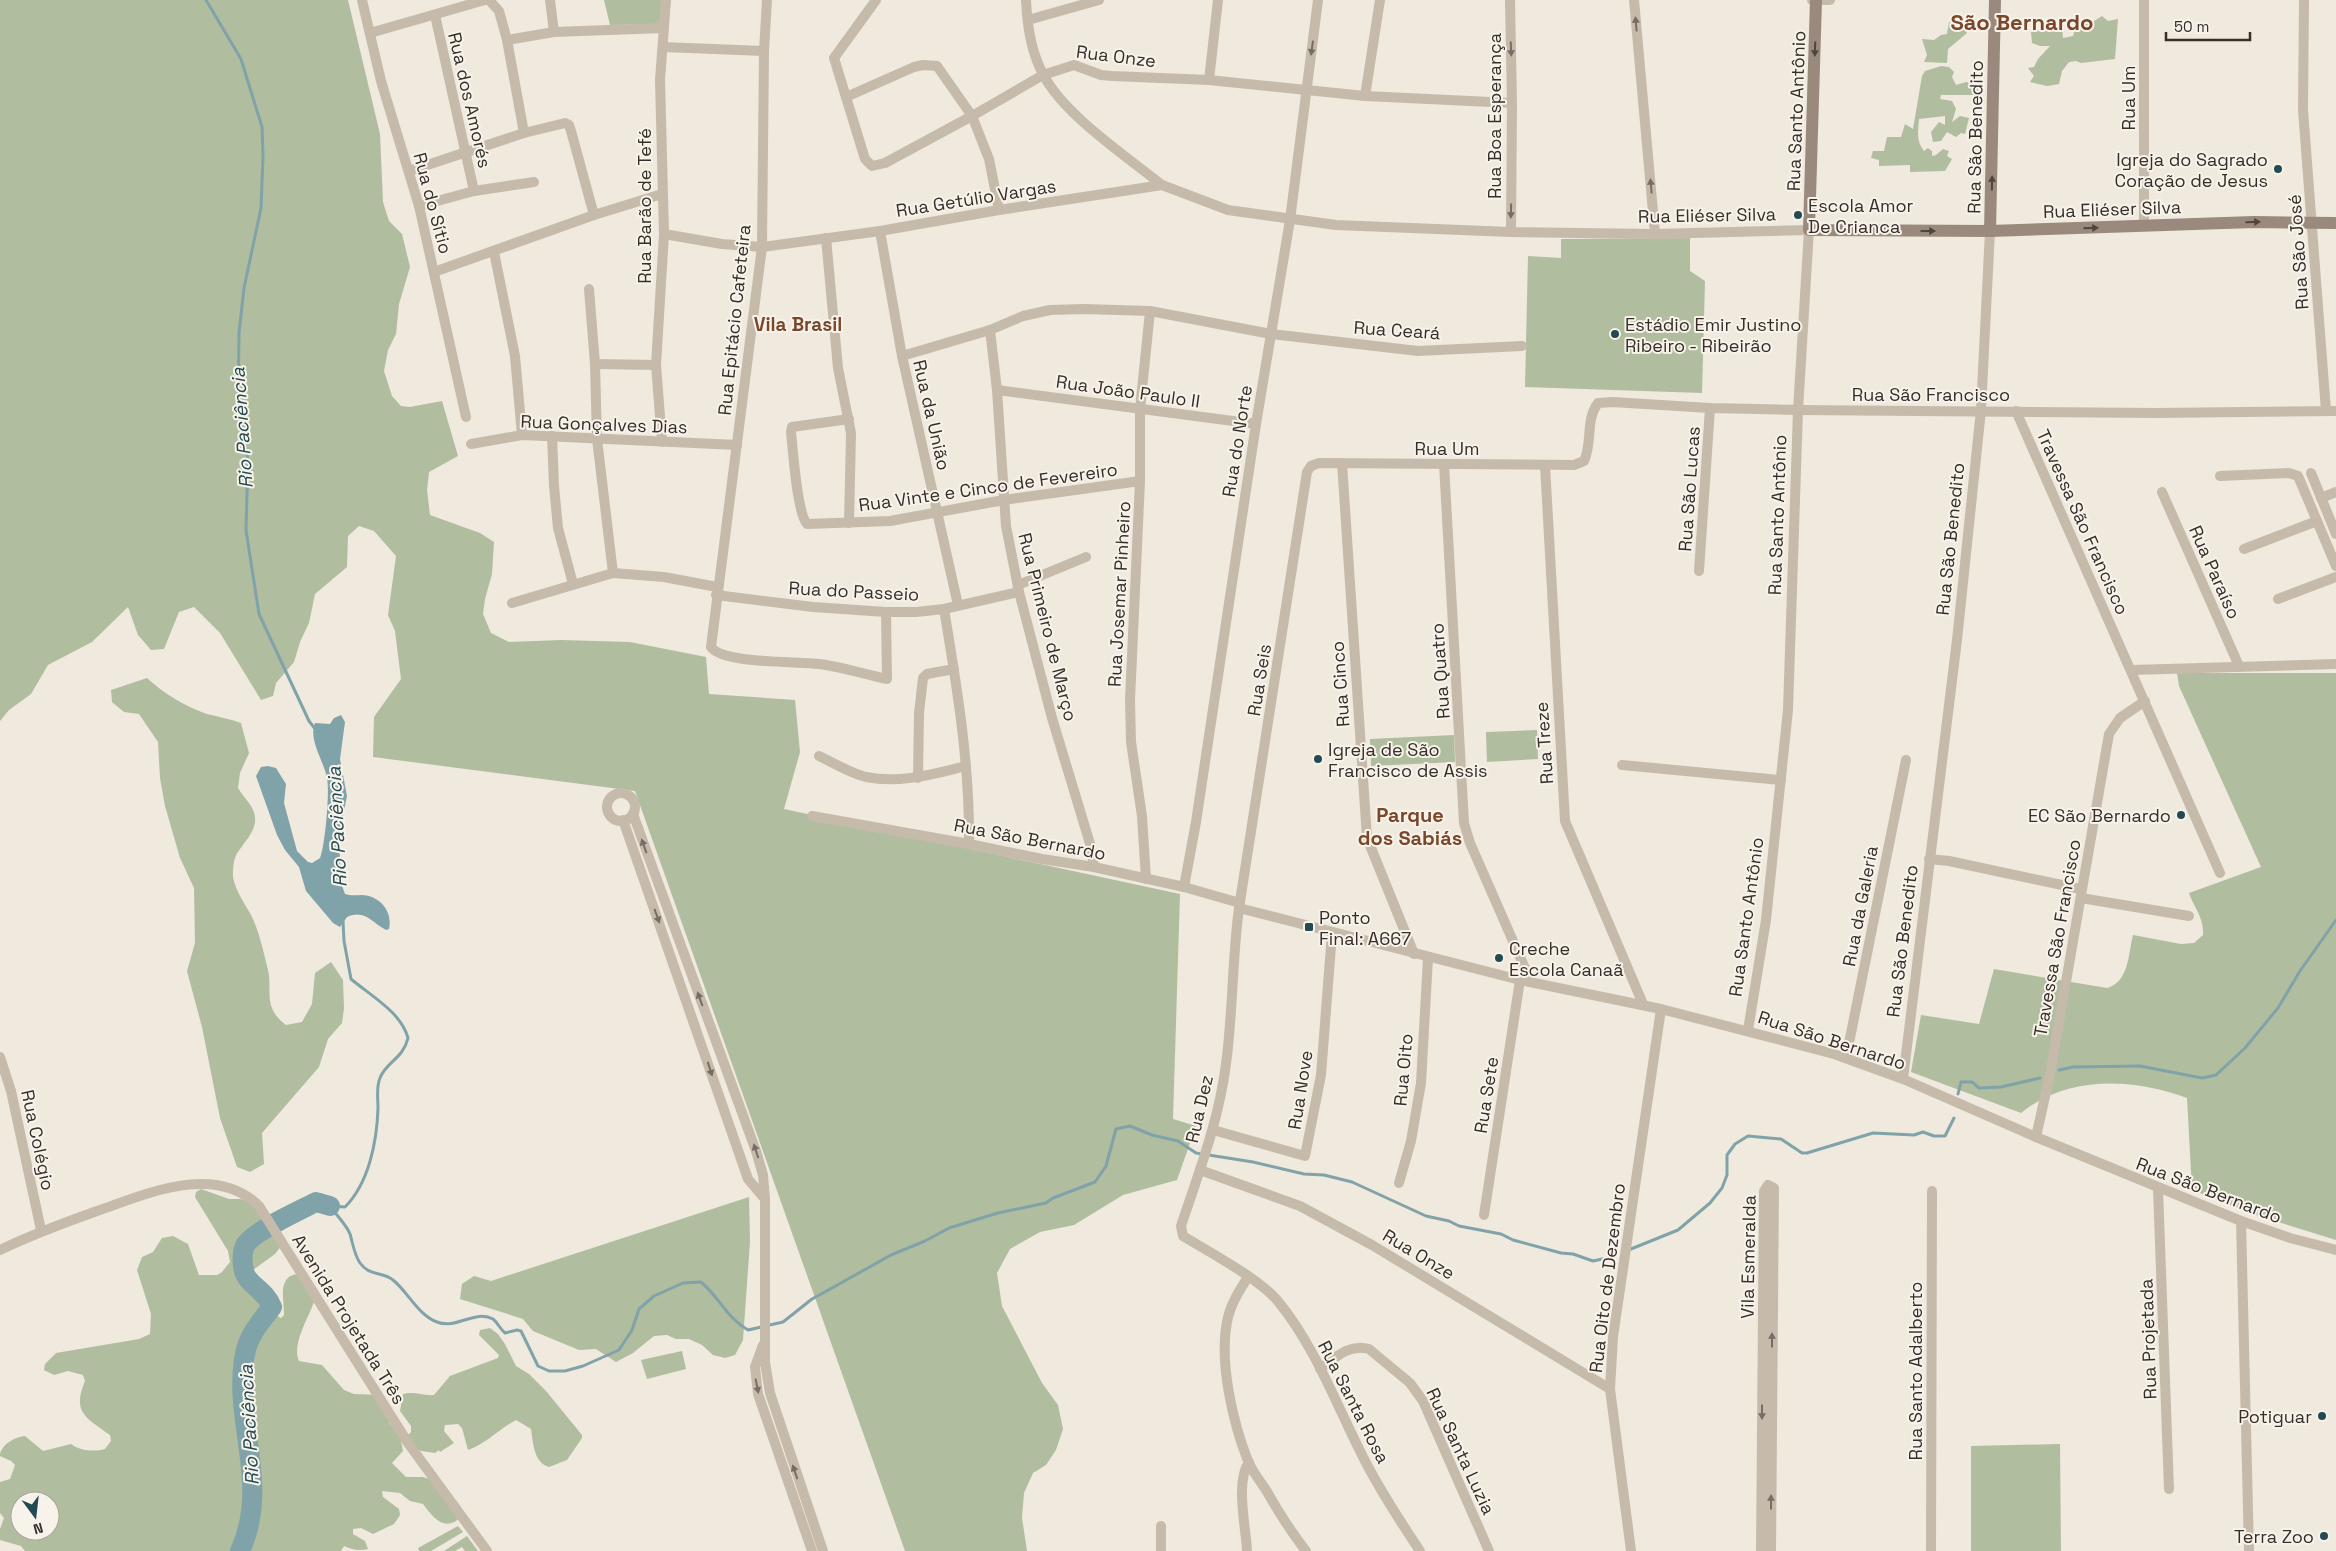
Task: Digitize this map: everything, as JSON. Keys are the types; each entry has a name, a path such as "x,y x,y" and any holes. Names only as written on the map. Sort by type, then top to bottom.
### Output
{"street":[{"name":"Rua do Sítio","path":"362,0 381,81 419,206 466,417"},
{"path":"370,33 485,0"},
{"path":"489,0 500,11 524,133"},
{"path":"550,0 554,32"},
{"name":"Rua Barão de Tefé","path":"662,442 656,365 664,234 660,80 666,0"},
{"name":"Rua Epitácio Cafeteira","path":"767,0 764,50 762,247 710,642 713,650 723,654 759,660 820,664 887,679 886,612"},
{"path":"876,0 834,58 846,97 923,65 937,66 972,116 989,160 999,210"},
{"path":"1026,0 1032,48 1043,75 1069,110 1162,185"},
{"path":"1028,20 1099,0"},
{"path":"1209,80 1218,0"},
{"name":"Rua do Norte","path":"1184,887 1196,822 1256,424 1290,220 1318,0"},
{"path":"1365,96 1380,0"},
{"name":"Rua Boa Esperança","path":"1510,0 1512,103 1511,232"},
{"path":"1634,0 1655,234"},
{"path":"1812,0 1830,0"},
{"name":"Rua Santo Antônio","path":"1748,1030 1766,920 1788,710 1798,410 1810,230 1816,0"},
{"name":"Rua São Benedito","path":"1903,1079 1957,640 1981,410 1990,232 1995,0"},
{"name":"Rua Um","path":"2144,0 2144,226"},
{"name":"Rua São José","path":"2304,0 2303,110 2331,411"},
{"name":"Rua dos Amorés","path":"435,15 474,191"},
{"path":"507,40 554,32 664,28"},
{"path":"663,47 764,50"},
{"name":"Rua Onze","path":"846,97 865,159 872,166 885,163 1043,75 1074,65 1101,74 1209,80 1365,96 1512,103"},
{"path":"409,171 465,151 565,123 569,125 571,131 594,214"},
{"path":"419,206 474,191 534,182"},
{"name":"Rua Getúlio Vargas","path":"664,234 722,244 762,247 1162,185 1228,210 1290,220"},
{"path":"434,272 494,252 594,214 662,194"},
{"name":"Rua Eliéser Silva","path":"1290,220 1364,227 1655,234 1810,230 1990,232 2144,226 2336,223"},
{"name":"Rua da União","path":"880,230 902,356 958,605"},
{"path":"826,238 838,368 851,433 849,523"},
{"path":"494,252 515,356 522,434"},
{"path":"589,289 595,364 597,439 613,573"},
{"name":"Rua Ceará","path":"902,356 990,330 1023,316 1050,310 1150,311 1271,334 1418,351 1522,346"},
{"name":"Rua Josemar Pinheiro","path":"1146,878 1142,816 1131,742 1130,700 1140,482 1140,408 1150,311"},
{"name":"Rua Primeiro de Março","path":"990,330 997,390 1006,526 1018,589 1052,718 1091,847 1094,867"},
{"path":"595,364 656,365"},
{"name":"Rua João Paulo II","path":"997,390 1256,424"},
{"name":"Rua São Francisco","path":"1574,465 1584,461 1587,454 1593,410 1598,404 1612,402 1710,408 1798,410 1981,410 2157,413 2331,411"},
{"name":"Rua São Lucas","path":"1699,571 1710,408"},
{"name":"Travessa São Francisco","path":"2016,411 2220,873"},
{"name":"Rua Vinte e Cinco de Fevereiro","path":"849,419 792,427 797,485 804,520 810,524 890,521 1004,500 1140,482"},
{"name":"Rua Gonçalves Dias","path":"471,444 522,434 737,445"},
{"path":"552,436 556,513 573,584"},
{"name":"Rua Um","path":"1320,463 1574,465"},
{"name":"Rua Seis","path":"1240,906 1307,472 1311,466 1320,463"},
{"name":"Rua Cinco","path":"1342,463 1367,838 1414,954"},
{"name":"Rua Quatro","path":"1444,464 1464,823 1470,843 1531,982"},
{"name":"Rua Treze","path":"1545,465 1565,820 1643,1004"},
{"path":"2220,476 2294,473 2298,476 2336,566"},
{"path":"2311,473 2336,534"},
{"name":"Rua Paraíso","path":"2162,492 2239,666"},
{"path":"2321,498 2336,492"},
{"path":"2244,549 2317,521"},
{"name":"Rua do Passeio","path":"512,604 613,573 664,577 717,591 813,607 886,612 944,609 1018,589 1086,558"},
{"path":"2278,599 2336,577"},
{"path":"944,609 954,669 966,766 970,806 969,844"},
{"path":"2131,670 2336,664"},
{"path":"918,778 919,713 923,678 927,674 954,669"},
{"name":"Travessa São Francisco","path":"2036,1137 2050,1074 2109,734 2113,725 2120,718 2145,701"},
{"path":"819,756 865,777 892,780 918,778 966,766"},
{"name":"Rua da Galeria","path":"1846,1058 1906,760"},
{"path":"1622,765 1781,780"},
{"path":"633,814 623,820 615,819 608,811 608,801 612,796 622,793 632,798 634,803 633,814 756,1151 763,1175 765,1199 765,1362 770,1394 812,1551"},
{"name":"Rua São Bernardo","path":"812,816 1146,878 1184,887 1332,934 1520,980 1643,1004 1748,1030 1846,1058 1903,1079 2158,1189 2290,1238 2336,1250"},
{"path":"623,820 748,1179 765,1199"},
{"path":"1929,859 1949,861 2081,894 2188,916"},
{"name":"Rua Dez","path":"1240,906 1233,955 1226,1064 1213,1130 1181,1226 1183,1236 1248,1277"},
{"name":"Rua Nove","path":"1213,1130 1305,1156 1321,1075 1332,934"},
{"name":"Rua Oito","path":"1399,1183 1411,1141 1421,1083 1428,958"},
{"name":"Rua Sete","path":"1484,1215 1520,980"},
{"name":"Rua Oito de Dezembro","path":"1631,1551 1610,1389 1613,1337 1661,1008"},
{"name":"Rua Colégio","path":"0,1057 11,1091 41,1230"},
{"name":"Rua Onze","path":"1201,1165 1300,1206 1372,1245 1549,1354 1610,1389"},
{"name":"Avenida Projetada Três","path":"0,1250 41,1230 140,1196 177,1186 213,1184 244,1193 259,1206 408,1443 486,1551"},
{"name":"Vila Esmeralda","path":"1761,1551 1764,1191 1765,1186 1770,1185 1774,1188 1771,1551"},
{"name":"Rua Projetada","path":"2158,1189 2170,1489"},
{"name":"Rua Santo Adalberto","path":"1931,1551 1932,1191"},
{"path":"2241,1221 2249,1551"},
{"path":"1248,1277 1235,1298 1227,1322 1225,1360 1228,1389 1235,1422 1248,1462 1288,1528 1306,1551"},
{"name":"Rua Santa Rosa","path":"1248,1277 1276,1299 1303,1338 1363,1458 1420,1551"},
{"name":"Rua Santa Luzia","path":"1320,1369 1347,1350 1362,1347 1369,1349 1410,1384 1424,1401 1489,1551"},
{"path":"1248,1462 1244,1470 1242,1482 1248,1551"},
{"path":"801,1506 822,1551"},
{"path":"1161,1526 1161,1551"}],"green space":[{"path":"0,0 348,0 380,134 383,202 389,221 402,234 410,267 399,304 396,334 388,350 384,371 392,396 401,406 410,407 442,401 458,456 429,472 427,490 430,515 480,533 494,542 492,574 483,614 491,633 509,642 561,640 630,642 706,657 709,694 795,700 800,752 784,809 1180,894 1173,1119 1196,1126 1177,1180 1123,1195 1074,1225 1040,1232 1010,1249 997,1273 1002,1306 1042,1383 1058,1405 1063,1429 1056,1450 1046,1465 1033,1473 1024,1493 1022,1518 1027,1551 905,1551 635,791 373,757 374,717 401,679 395,631 388,615 396,556 374,531 359,526 348,536 347,567 315,594 309,623 300,642 294,662 276,683 273,696 261,700 220,633 194,607 179,612 164,649 151,650 138,635 128,607 92,642 48,665 31,694 9,710 0,721"},
{"path":"604,0 663,0 661,24 610,25"},
{"path":"2102,16 2108,21 2118,19 2115,59 2081,63 2076,61 2069,62 2062,71 2059,84 2047,86 2030,82 2034,76 2028,68 2034,67 2038,59 2050,46 2040,46 2032,43 2031,32 2062,26 2063,38 2073,36 2076,25 2091,23"},
{"path":"1960,21 1967,33 1948,49 1947,63 1924,62 1927,55 1922,39 1934,40 1941,35 1947,34 1949,22"},
{"path":"1941,66 1949,67 1954,72 1952,77 1956,85 1966,82 1978,85 1978,95 1941,95 1940,99 1952,101 1956,109 1952,122 1960,116 1969,118 1965,134 1961,133 1956,137 1947,132 1941,141 1933,142 1931,132 1939,122 1945,125 1945,116 1919,119 1919,140 1924,151 1928,148 1932,151 1932,156 1943,149 1949,151 1947,156 1952,159 1945,171 1910,172 1910,165 1879,166 1879,160 1871,158 1873,151 1884,151 1887,137 1901,137 1905,124 1913,129 1922,76 1925,71"},
{"name":"Estádio Emir Justino Ribeiro - Ribeirão","path":"1690,238 1690,271 1705,281 1702,393 1525,387 1528,256 1561,258 1561,239"},
{"path":"2177,673 2336,673 2336,1240 2256,1215 2192,1190 2187,1098 2145,1087 2101,1084 2080,1086 2059,1092 2039,1101 2021,1113 1911,1072 1921,1015 1979,1024 1994,969 2107,988 2114,985 2124,974 2133,935 2181,944 2194,943 2203,935 2203,929 2189,893 2261,867 2179,686"},
{"path":"147,678 167,694 191,708 241,723 249,753 240,773 238,788 252,808 255,824 235,858 233,877 238,892 254,921 260,940 269,975 273,1011 286,1025 302,1022 312,1004 315,973 331,962 343,980 344,1008 342,1023 328,1039 319,1067 262,1133 264,1164 250,1172 237,1167 220,1118 202,1027 187,971 195,943 194,888 180,858 165,806 160,778 158,742 139,714 124,712 112,702 111,690"},
{"path":"1537,730 1538,759 1487,762 1486,732"},
{"path":"1454,735 1455,762 1371,766 1370,739"},
{"path":"201,1189 229,1199 241,1199 259,1206 282,1245 275,1254 253,1270 254,1282 261,1297 271,1310 281,1318 284,1315 283,1289 285,1283 292,1275 299,1274 315,1298 299,1338 297,1354 299,1361 322,1365 344,1390 354,1394 383,1395 390,1409 389,1423 400,1435 403,1451 392,1463 406,1477 423,1477 435,1481 461,1517 455,1522 449,1524 439,1521 423,1504 410,1501 400,1493 382,1491 383,1497 399,1509 400,1515 394,1524 373,1534 361,1528 353,1529 353,1534 365,1541 368,1549 365,1550 356,1550 344,1546 341,1551 25,1551 21,1546 0,1540 0,1529 4,1518 0,1513 0,1482 10,1479 15,1465 0,1456 5,1445 25,1436 43,1451 71,1444 87,1450 96,1450 105,1449 111,1441 110,1435 83,1413 80,1400 85,1381 83,1375 68,1371 54,1375 44,1370 45,1364 56,1353 139,1339 150,1334 151,1314 137,1270 142,1257 153,1252 162,1238 173,1236 188,1244 199,1275 217,1275 230,1262 228,1251 195,1197 196,1192"},
{"path":"749,1197 750,1242 743,1340 735,1355 725,1358 713,1355 702,1345 689,1339 676,1339 667,1335 654,1336 633,1353 616,1362 596,1349 579,1350 533,1331 523,1319 460,1299 462,1284 474,1276 491,1281"},
{"path":"490,1328 498,1334 505,1344 516,1366 529,1374 546,1391 582,1435 582,1438 567,1460 549,1467 544,1465 535,1452 531,1429 516,1420 481,1444 468,1450 462,1428 458,1424 445,1425 444,1431 454,1443 440,1452 439,1450 435,1453 409,1449 406,1437 411,1432 411,1426 400,1411 403,1394 434,1395 450,1376 498,1358 499,1355 479,1335 480,1330"},
{"path":"682,1351 686,1369 647,1379 641,1360"},
{"path":"2060,1444 2061,1551 1971,1551 1971,1446"},
{"path":"458,1526 463,1532 431,1551 419,1551 418,1548"},
{"path":"467,1536 478,1551 465,1551 462,1547 455,1551 444,1551"}],"water":[{"path":"341,715 345,722 340,759 347,796 339,836 341,883 345,894 368,896 380,901 389,916 389,929 386,930 363,915 347,917 340,927 333,923 306,891 299,867 285,850 277,835 256,776 261,767 276,768 286,784 284,803 297,851 308,862 312,863 320,858 325,831 328,784 315,743 313,730 315,723 330,724 334,718"}],"waterway":[{"name":"Rio Paciência","path":"206,0 241,59 262,127 261,208 244,288 239,333 238,406 248,460 246,530 259,614 309,721 316,730"},
{"path":"2059,1070 2073,1067 2140,1066 2202,1078 2216,1075 2245,1048 2278,1008 2300,971 2336,920"},
{"name":"Rio Paciência","path":"330,1206 345,1207 366,1174 376,1134 379,1081 386,1068 399,1056 408,1038 399,1020 392,1012 351,979 344,941 343,921"},
{"path":"1958,1094 1961,1082 1972,1082 1979,1088 2001,1087 2040,1078"},
{"path":"1631,1249 1678,1230 1710,1203 1722,1188 1727,1175 1727,1155 1735,1144 1748,1136 1781,1139 1802,1153 1807,1153 1873,1133 1914,1135 1923,1132 1934,1136 1945,1136 1954,1118"},
{"path":"330,1206 348,1230 360,1263 368,1270 393,1280 430,1319 444,1324 451,1324 479,1316 493,1319 505,1333 521,1331 538,1366 549,1371 565,1371 583,1366 619,1350 632,1330 639,1309 654,1296 683,1283 701,1282 734,1320 748,1330 783,1322 812,1299 891,1255 925,1241 949,1228 998,1213 1046,1203 1053,1198 1095,1182 1106,1166 1116,1129 1130,1126 1152,1135 1178,1141 1196,1153 1253,1162 1304,1174 1324,1175 1352,1182 1426,1216 1449,1221 1459,1226 1501,1234 1513,1240 1561,1253 1573,1254 1593,1261 1612,1257"},
{"name":"Rio Paciência","path":"240,1551 249,1526 252,1501 252,1477 243,1403 242,1379 245,1354 252,1335 272,1307 266,1297 247,1278 243,1263 243,1251 246,1244 259,1233 316,1202 330,1206"}],"place":[{"name":"Igreja do Sagrado Coração de Jesus","path":"2278,169"},
{"name":"Escola Amor De Crianca","path":"1798,215"},
{"name":"Estádio Emir Justino Ribeiro - Ribeirão","path":"1615,334"},
{"name":"Igreja de São Francisco de Assis","path":"1318,759"},
{"name":"EC São Bernardo","path":"2181,815"},
{"name":"Ponto Final: A667","path":"1309,927"},
{"name":"Creche Escola Canaã","path":"1499,958"},
{"name":"Potiguar","path":"2322,1416"},
{"name":"Terra Zoo","path":"2324,1536"}],"district":[{"name":"São Bernardo","path":"2022,22"},
{"name":"Vila Brasil","path":"798,324"},
{"name":"Parque dos Sabiás","path":"1410,826"}]}
